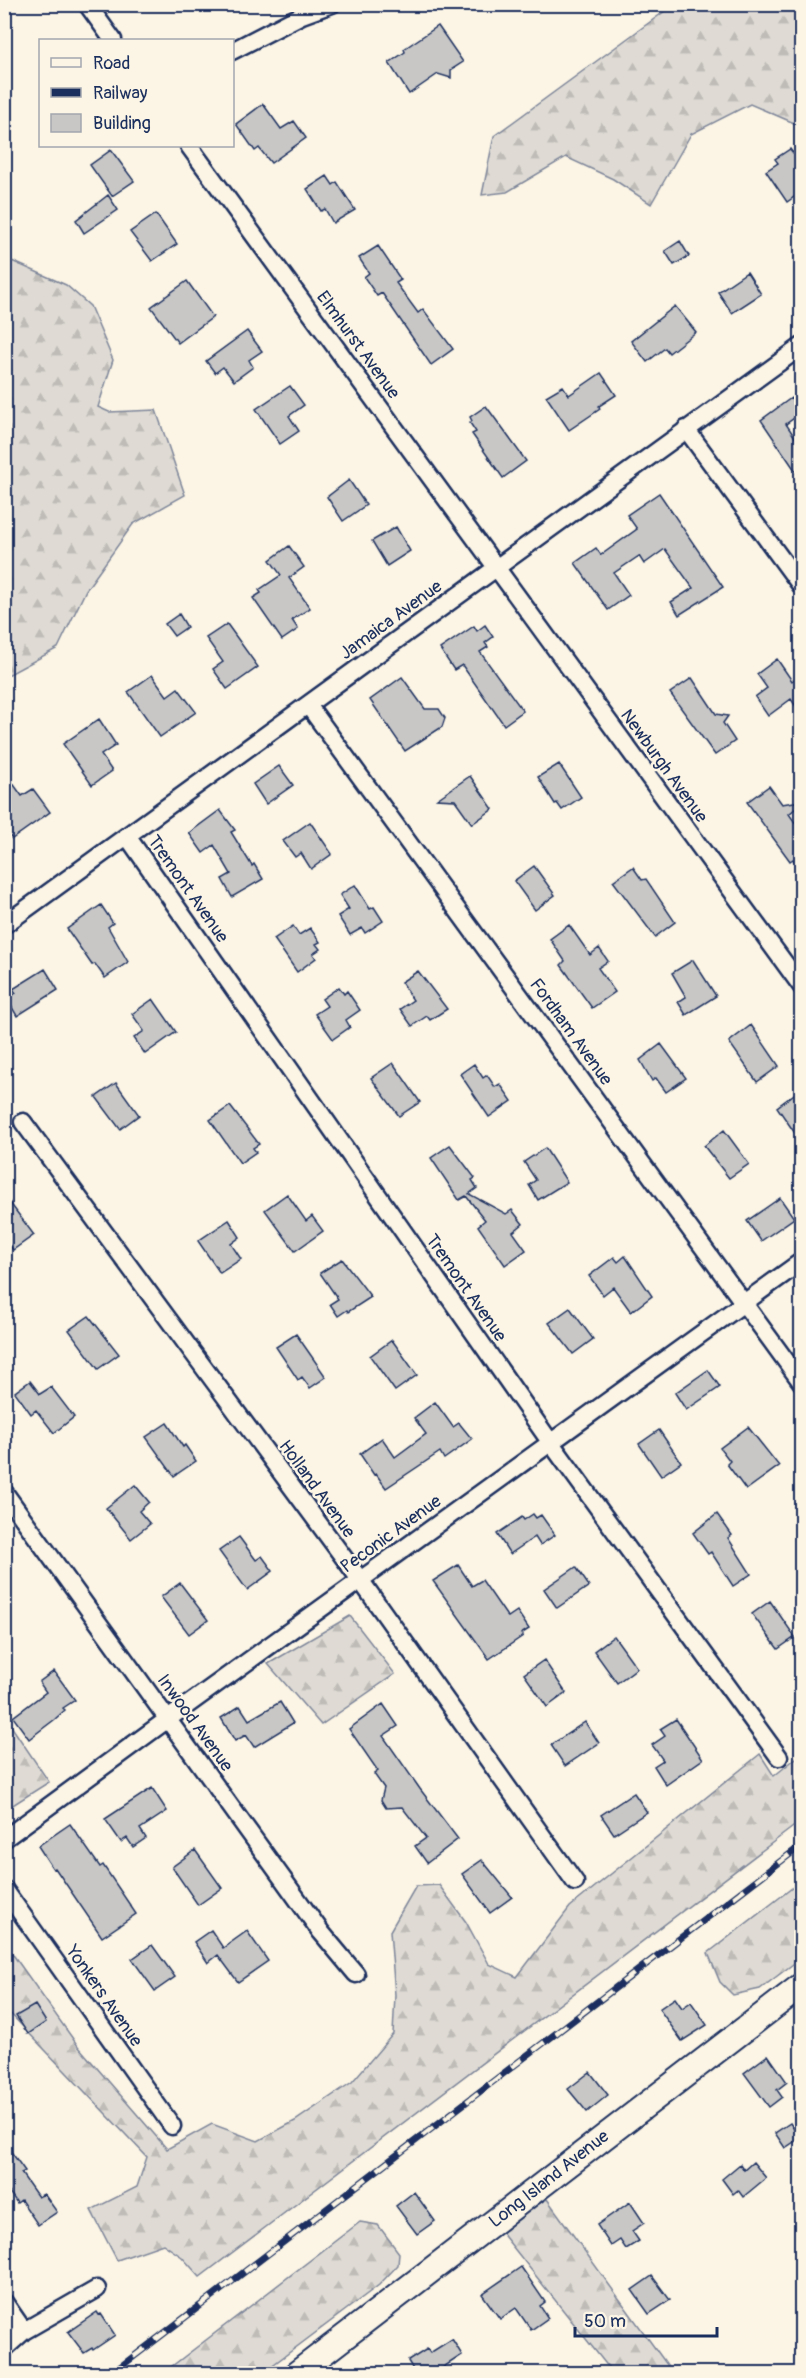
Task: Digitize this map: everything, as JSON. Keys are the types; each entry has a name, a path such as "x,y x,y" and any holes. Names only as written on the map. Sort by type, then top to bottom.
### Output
{"street":[{"path":"87,4 112,39"},
{"path":"234,50 302,15 332,4"},
{"name":"Elmhurst Avenue","path":"190,147 495,568"},
{"name":"Jamaica Avenue","path":"4,925 801,346"},
{"path":"686,429 801,587"},
{"name":"Newburgh Avenue","path":"495,568 801,987"},
{"name":"Fordham Avenue","path":"308,705 801,1383"},
{"name":"Tremont Avenue","path":"127,836 551,1443 779,1757"},
{"name":"Holland Avenue","path":"23,1122 361,1581 575,1882"},
{"name":"Peconic Avenue","path":"4,1839 801,1261"},
{"name":"Inwood Avenue","path":"4,1492 321,1932 356,1974"},
{"name":"Yonkers Avenue","path":"4,1889 172,2126"},
{"name":"Long Island Avenue","path":"296,2373 801,1985"},
{"path":"4,2349 24,2331 97,2289"},
{"path":"4,2302 24,2331"}],"green space":[{"path":"664,5 801,5 801,126 750,104 691,134 651,204 613,179 566,157 507,192 482,195 494,136 665,11"},
{"path":"5,258 66,285 90,306 113,360 98,407 109,412 156,410 185,495 133,524 86,590 58,648 6,676"},
{"path":"350,1616 395,1674 321,1725 268,1664"},
{"path":"5,1717 49,1782 4,1810"},
{"path":"760,1754 774,1776 801,1754 801,1821 200,2277 182,2257 163,2244 117,2260 91,2210 137,2187 147,2157 5,2008 4,1942 78,2046 167,2149 212,2124 258,2141 295,2121 352,2082 393,2034 395,1995 390,1931 416,1886 439,1885 466,1922 489,1964 517,1977 570,1907"},
{"path":"801,1881 801,1958 760,1989 733,1995 720,1982 708,1953"},
{"path":"547,2199 673,2373 613,2373 497,2227"},
{"path":"360,2222 378,2225 399,2253 398,2265 379,2285 262,2373 163,2373"}],"building":[{"path":"438,26 463,62 451,70 451,78 438,74 409,94 389,63 405,52 404,49"},
{"path":"263,104 281,129 294,121 306,138 271,163 259,148 255,151 236,124"},
{"path":"801,147 801,192 787,202 766,171 778,163 775,159 790,149 793,153"},
{"path":"111,150 134,181 112,196 90,165"},
{"path":"327,176 333,185 337,182 355,210 333,223 325,209 321,211 307,189"},
{"path":"108,195 118,210 84,233 76,220"},
{"path":"156,214 177,244 152,261 130,232"},
{"path":"680,241 689,256 674,265 665,251"},
{"path":"378,246 401,280 396,283 418,313 423,309 453,349 431,365 382,293 377,296 364,277 369,273 359,258"},
{"path":"747,272 761,294 732,313 718,292"},
{"path":"187,281 213,317 178,343 151,307"},
{"path":"675,306 696,332 669,353 665,348 647,362 631,341"},
{"path":"247,331 262,351 249,360 253,367 234,381 223,367 215,373 206,361"},
{"path":"601,373 616,395 569,430 546,396 563,386 569,395"},
{"path":"290,386 304,405 289,416 299,431 280,444 256,409"},
{"path":"791,398 801,413 786,424 801,446 801,479 761,420"},
{"path":"486,406 526,461 503,478 472,434 476,432 470,423 472,421 470,417"},
{"path":"349,480 366,505 343,521 327,497"},
{"path":"659,493 723,587 679,615 671,602 693,588 665,549 644,564 639,556 614,573 629,595 608,610 575,563 596,548 601,555 637,529 627,515"},
{"path":"396,527 410,551 387,566 372,541"},
{"path":"289,546 304,567 289,578 310,608 292,620 298,629 282,640 253,598 261,593 259,590 281,575 270,560"},
{"path":"179,614 187,627 174,636 165,624"},
{"path":"227,624 258,667 227,689 213,669 223,662 206,638"},
{"path":"485,625 493,637 485,643 488,647 480,652 523,711 504,725 462,665 454,670 440,649 474,626 477,631"},
{"path":"777,659 792,681 801,674 801,714 791,699 768,716 755,697 767,688 757,674"},
{"path":"152,675 167,696 178,688 196,712 160,737 128,692"},
{"path":"402,677 425,709 439,709 445,718 442,727 405,751 370,700"},
{"path":"692,678 716,714 728,716 723,723 735,741 715,755 670,693"},
{"path":"99,719 116,745 101,755 112,771 92,785 63,744"},
{"path":"559,764 581,797 562,810 557,803 555,804 538,777"},
{"path":"279,766 293,785 266,804 253,784"},
{"path":"4,771 22,796 33,789 50,812 12,839 4,829"},
{"path":"470,776 493,809 472,824 455,800 437,799"},
{"path":"769,786 782,804 801,801 801,804 789,814 801,831 801,871 793,859 790,861 747,802"},
{"path":"220,810 235,830 231,832 252,866 254,864 263,879 232,897 222,879 231,874 214,845 203,853 189,833"},
{"path":"310,822 332,854 311,869 301,853 295,857 283,841"},
{"path":"534,866 555,895 535,910 514,881"},
{"path":"633,867 642,880 646,879 675,922 655,937 613,881"},
{"path":"355,885 370,909 374,907 383,921 365,933 362,928 350,935 338,916 349,909 340,895"},
{"path":"101,905 113,923 108,927 128,962 105,978 95,964 92,965 67,929"},
{"path":"569,925 590,955 599,948 608,961 598,968 615,992 592,1008 561,965 565,961 550,939"},
{"path":"293,926 299,935 310,928 320,942 316,944 320,949 313,954 316,958 297,972 274,939"},
{"path":"693,960 716,996 686,1015 678,1002 686,997 672,973"},
{"path":"45,969 58,990 17,1016 7,999 16,993 13,989"},
{"path":"418,971 447,1009 430,1020 427,1016 412,1026 400,1009 413,1000 401,982"},
{"path":"339,987 344,994 347,991 360,1010 346,1020 350,1027 333,1039 315,1014 327,1006 322,999"},
{"path":"153,999 176,1032 145,1054 134,1038 144,1031 132,1014"},
{"path":"751,1025 779,1066 757,1082 729,1042"},
{"path":"661,1044 686,1078 666,1092 656,1078 652,1081 640,1060"},
{"path":"393,1063 420,1102 399,1116 371,1078"},
{"path":"474,1064 483,1078 487,1075 495,1087 500,1084 512,1101 489,1117 460,1074"},
{"path":"116,1083 139,1115 120,1129 96,1097"},
{"path":"801,1089 801,1142 777,1107"},
{"path":"230,1106 259,1144 253,1148 256,1152 240,1163 210,1120"},
{"path":"724,1130 749,1164 729,1178 704,1146"},
{"path":"450,1145 475,1178 472,1180 477,1188 469,1194 506,1214 512,1210 523,1224 513,1232 526,1250 505,1265 478,1226 485,1220 466,1196 459,1200 431,1158"},
{"path":"545,1148 567,1182 538,1200 529,1185 536,1180 524,1162"},
{"path":"287,1194 306,1221 312,1216 323,1231 295,1251 265,1210"},
{"path":"4,1195 34,1235 13,1250 4,1238"},
{"path":"780,1198 794,1218 761,1241 747,1221"},
{"path":"229,1220 240,1237 231,1244 241,1259 220,1273 198,1241"},
{"path":"625,1256 652,1296 631,1312 613,1287 603,1295 589,1276 614,1257 618,1262"},
{"path":"342,1259 371,1297 338,1316 330,1304 338,1299 320,1273"},
{"path":"570,1308 593,1339 573,1354 549,1323"},
{"path":"89,1316 119,1354 98,1369 69,1330"},
{"path":"296,1334 326,1377 310,1388 302,1377 298,1380 276,1347"},
{"path":"392,1340 417,1375 395,1391 370,1356"},
{"path":"708,1370 720,1387 686,1410 675,1393"},
{"path":"30,1381 40,1394 51,1387 74,1417 54,1433 36,1410 31,1414 15,1392"},
{"path":"435,1402 453,1427 459,1423 472,1439 444,1459 440,1452 386,1488 360,1454 382,1438 395,1457 426,1434 414,1418"},
{"path":"167,1423 183,1447 185,1445 196,1461 174,1476 146,1437"},
{"path":"748,1427 779,1466 746,1490 727,1464 730,1461 720,1448"},
{"path":"659,1430 681,1462 661,1476 639,1444"},
{"path":"135,1485 149,1502 139,1511 150,1524 131,1539 106,1508"},
{"path":"533,1514 536,1518 541,1515 555,1535 540,1545 535,1537 510,1554 497,1534 522,1517 524,1520"},
{"path":"717,1514 732,1535 728,1538 751,1574 733,1586 711,1552 708,1554 693,1533"},
{"path":"239,1537 256,1560 262,1556 273,1571 247,1590 219,1551"},
{"path":"458,1565 472,1586 482,1580 506,1615 508,1617 517,1611 529,1629 521,1634 523,1636 489,1659 433,1581"},
{"path":"576,1567 589,1586 557,1608 544,1589"},
{"path":"180,1583 208,1620 189,1634 161,1597"},
{"path":"770,1601 795,1637 778,1649 752,1614"},
{"path":"614,1636 637,1668 617,1683 594,1651"},
{"path":"544,1660 566,1693 547,1707 524,1674"},
{"path":"54,1671 75,1700 29,1739 13,1717 46,1692 39,1682"},
{"path":"280,1702 293,1723 254,1747 246,1735 235,1741 221,1718 240,1706 249,1720"},
{"path":"383,1704 398,1726 383,1736 458,1839 427,1863 415,1846 426,1838 402,1807 386,1808 381,1800 384,1788 374,1774 378,1771 349,1729"},
{"path":"676,1719 703,1759 666,1785 654,1766 663,1760 652,1745 665,1736 660,1729"},
{"path":"585,1722 599,1743 565,1766 551,1745"},
{"path":"152,1788 167,1811 140,1829 146,1838 133,1847 127,1838 121,1842 105,1819"},
{"path":"634,1793 647,1812 614,1834 601,1815"},
{"path":"70,1824 100,1867 103,1865 136,1914 102,1937 38,1846"},
{"path":"195,1850 222,1888 198,1905 172,1867"},
{"path":"482,1860 512,1897 490,1913 462,1874"},
{"path":"211,1930 223,1948 247,1931 268,1961 238,1982 218,1955 208,1963 194,1942"},
{"path":"152,1945 175,1977 155,1991 132,1959"},
{"path":"675,1998 682,2008 691,2002 707,2025 682,2041 659,2009"},
{"path":"35,2005 46,2022 28,2034 16,2016"},
{"path":"768,2055 787,2082 777,2090 782,2097 769,2107 744,2073"},
{"path":"590,2072 608,2095 587,2112 568,2089"},
{"path":"790,2123 800,2138 785,2148 775,2133"},
{"path":"4,2142 25,2171 21,2173 38,2197 44,2194 57,2212 38,2225 21,2200 17,2203 4,2185"},
{"path":"753,2162 766,2178 743,2197 738,2190 733,2194 722,2179 740,2164 744,2170"},
{"path":"414,2192 435,2221 417,2234 396,2206"},
{"path":"630,2202 644,2223 632,2231 639,2241 626,2249 620,2240 611,2246 597,2225"},
{"path":"521,2267 545,2302 540,2306 548,2318 531,2330 516,2308 500,2319 482,2294"},
{"path":"652,2276 670,2300 649,2314 632,2290"},
{"path":"97,2312 101,2314 115,2335 93,2350 92,2348 84,2353 68,2332"},
{"path":"452,2339 462,2355 442,2368 445,2373 415,2373 408,2361 427,2349 430,2353"}],"railway":[{"path":"111,2374 802,1845"}]}
